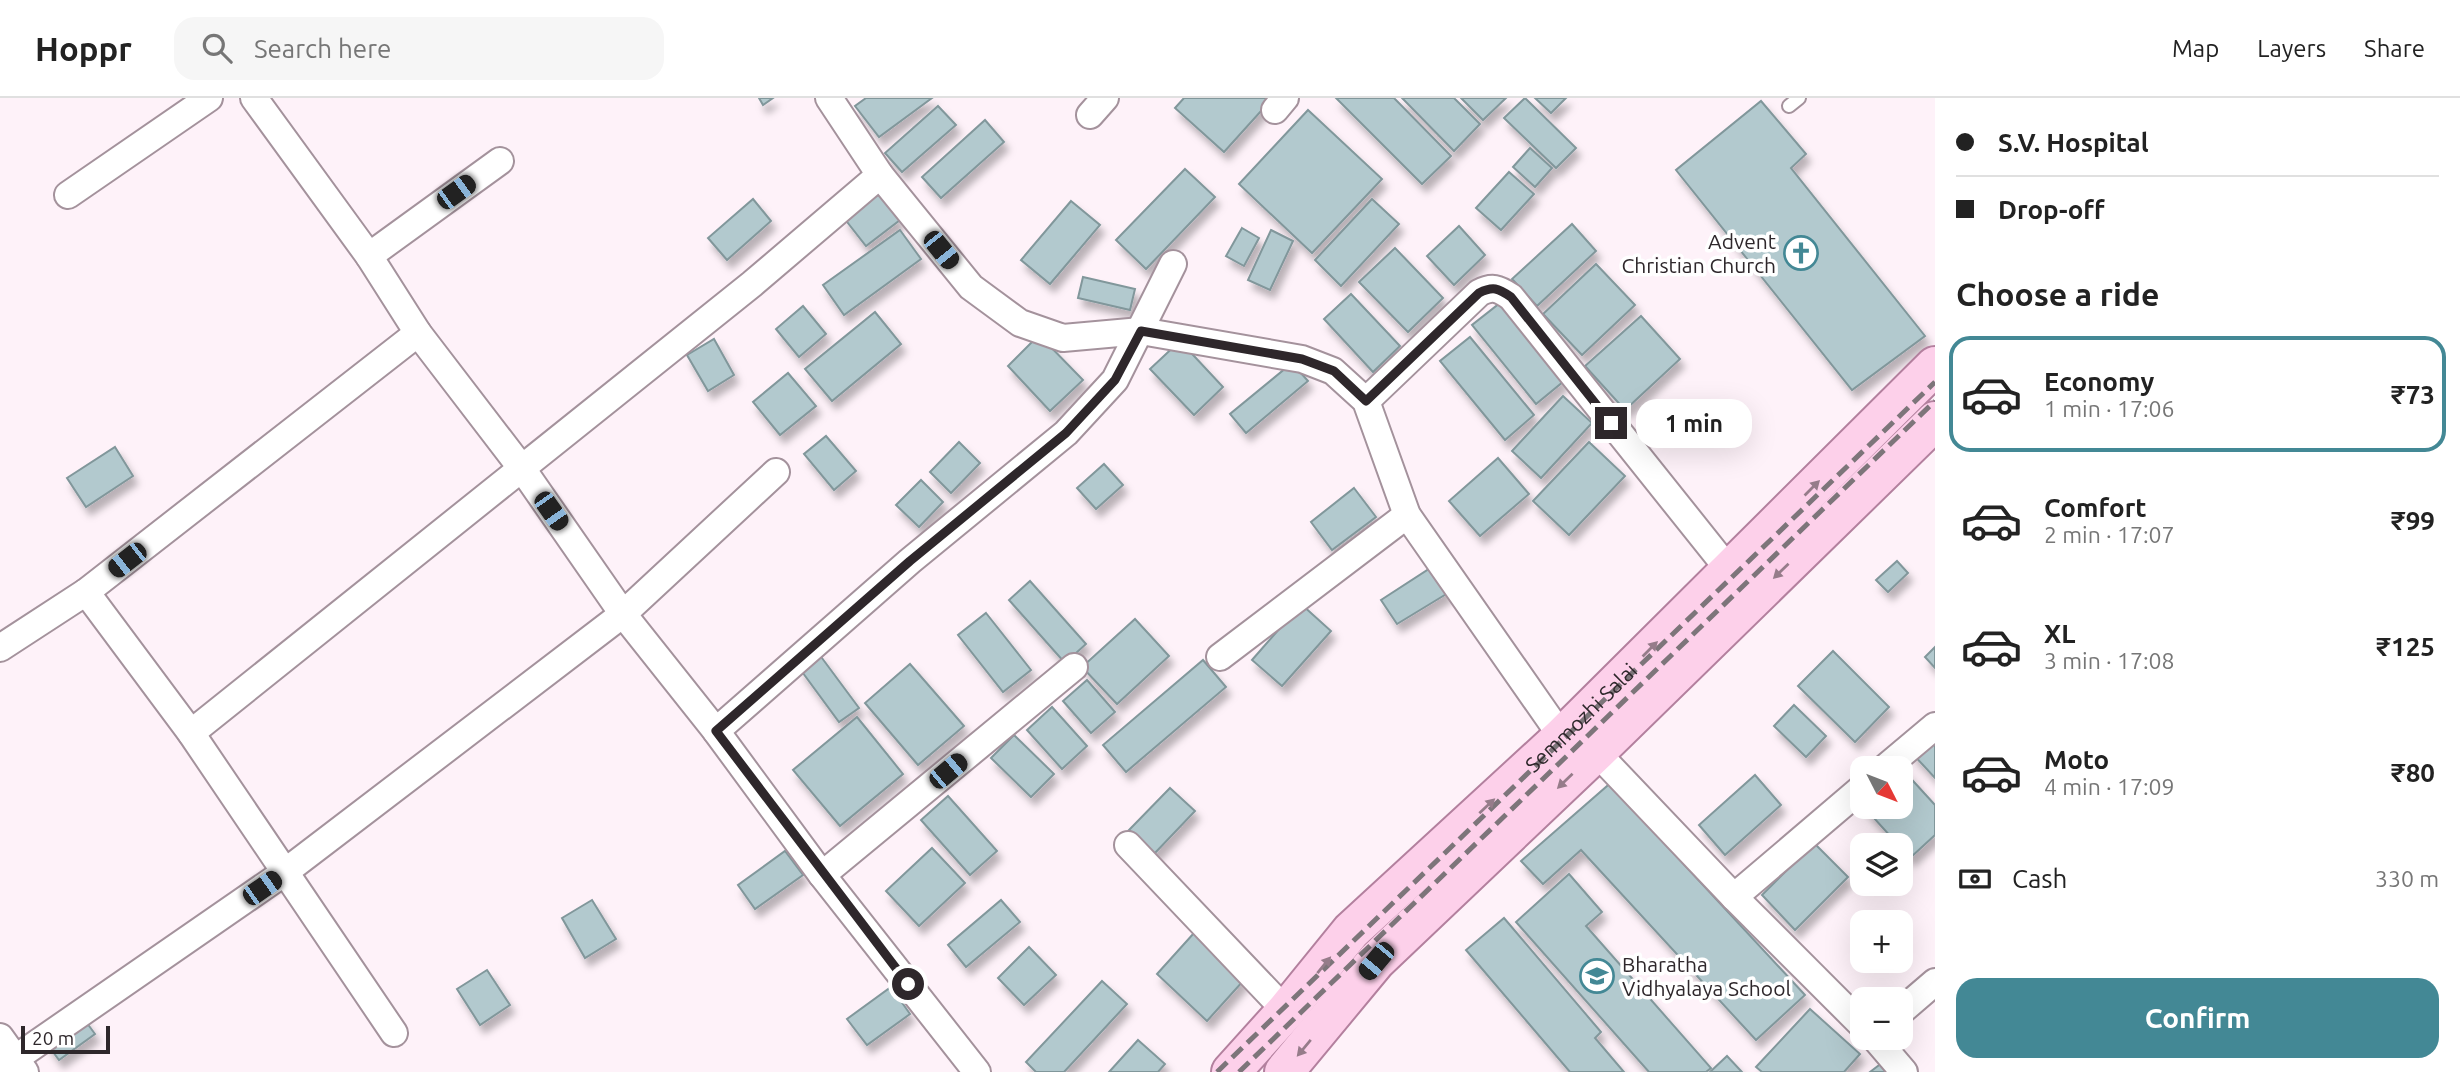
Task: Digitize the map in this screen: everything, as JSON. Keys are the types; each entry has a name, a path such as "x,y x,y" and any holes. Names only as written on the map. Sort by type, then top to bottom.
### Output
{"main road":[{"name":"Semmozhi Salai","path":"1231,1072 1286,1011 1351,931 1562,737 1935,366"},
{"name":"Semmozhi Salai","path":"1284,1072 1376,961 1596,752 1935,421"},
{"path":"1351,931 1376,961"}],"street":[{"path":"68,195 209,98"},
{"path":"254,98 369,256 418,333 523,470 623,614 716,731 822,875 977,1072"},
{"path":"829,98 880,175 971,287 1020,323 1063,338 1141,331 1302,359 1334,371 1366,401 1407,515 1562,737"},
{"path":"369,256 500,161"},
{"path":"191,733 523,470 752,284 880,175"},
{"path":"716,731 910,561 1066,433 1115,380 1173,264"},
{"path":"1366,401 1479,293 1490,287 1500,289 1511,297 1729,570"},
{"path":"0,648 86,592 418,333"},
{"path":"10,1059 285,872 623,614 776,472"},
{"path":"1220,657 1407,515"},
{"path":"86,592 191,733 394,1033"},
{"path":"822,875 1073,667"},
{"path":"1899,756 1935,726"},
{"path":"1596,752 1734,897 1850,1013"},
{"path":"1734,897 1850,798"},
{"path":"1128,845 1286,1011"},
{"path":"1913,1001 1935,982"},
{"path":"1885,1050 1904,1072"}],"building":[{"path":"759,98 773,98 763,105"},
{"path":"866,98 932,98 879,137 855,106"},
{"path":"1184,98 1271,100 1224,152 1175,108"},
{"path":"1336,98 1394,98 1451,156 1422,184"},
{"path":"1402,98 1454,98 1480,124 1454,151"},
{"path":"1461,98 1506,98 1483,120"},
{"path":"1525,98 1576,148 1556,168 1504,118"},
{"path":"1535,98 1566,98 1551,113"},
{"name":"Advent Christian Church","path":"1761,101 1806,154 1791,168 1925,336 1852,390 1676,170"},
{"path":"938,106 956,125 902,172 885,153"},
{"path":"1308,110 1382,179 1312,253 1239,184"},
{"path":"985,120 1004,142 941,198 922,177"},
{"path":"1530,148 1552,168 1535,187 1513,167"},
{"path":"1185,169 1215,197 1146,269 1116,240"},
{"path":"1509,172 1534,194 1501,230 1476,208"},
{"path":"878,192 900,220 866,246 844,218"},
{"path":"753,199 771,221 727,260 708,238"},
{"path":"1372,199 1399,224 1341,286 1315,260"},
{"path":"1071,201 1100,225 1050,284 1021,260"},
{"path":"1572,224 1596,251 1537,306 1512,279"},
{"path":"1459,226 1485,255 1454,285 1427,256"},
{"path":"1242,228 1259,238 1244,266 1226,256"},
{"path":"900,230 921,259 844,315 823,285"},
{"path":"1271,230 1293,241 1270,290 1248,280"},
{"path":"1395,248 1443,298 1408,332 1359,282"},
{"path":"1596,264 1635,305 1582,355 1543,314"},
{"path":"1083,277 1135,289 1130,310 1078,298"},
{"path":"1351,294 1400,346 1373,372 1324,319"},
{"path":"1500,303 1564,381 1536,404 1472,325"},
{"path":"803,306 826,334 799,357 776,329"},
{"path":"875,312 901,344 832,401 805,369"},
{"path":"1641,316 1680,359 1625,410 1585,366"},
{"path":"1039,335 1083,380 1050,411 1008,366"},
{"path":"1470,337 1534,415 1505,440 1440,361"},
{"path":"714,339 734,375 708,391 687,355"},
{"path":"1180,341 1223,387 1194,415 1150,369"},
{"path":"1292,363 1308,381 1246,433 1230,414"},
{"path":"788,373 816,406 780,435 753,402"},
{"path":"1563,396 1592,423 1541,478 1512,451"},
{"path":"826,436 856,471 834,490 804,454"},
{"path":"959,442 980,463 951,493 930,472"},
{"path":"1589,442 1625,476 1569,535 1533,501"},
{"path":"115,447 133,476 86,507 67,478"},
{"path":"1498,458 1529,494 1480,536 1449,501"},
{"path":"1104,464 1123,485 1096,509 1077,488"},
{"path":"921,480 943,502 919,527 896,505"},
{"path":"1354,488 1376,517 1332,550 1311,522"},
{"path":"1897,561 1908,573 1888,592 1876,580"},
{"path":"1432,567 1448,593 1397,624 1381,600"},
{"path":"1030,581 1086,644 1065,663 1009,600"},
{"path":"1301,604 1331,631 1282,686 1252,660"},
{"path":"986,613 1031,670 1003,692 958,635"},
{"path":"1135,619 1169,656 1117,704 1082,667"},
{"path":"1935,647 1935,668 1925,657"},
{"path":"1833,651 1889,707 1855,742 1798,686"},
{"path":"819,654 859,708 839,722 800,669"},
{"path":"1203,660 1226,687 1126,772 1103,745"},
{"path":"910,664 964,726 918,765 865,703"},
{"path":"1087,680 1115,712 1091,733 1063,701"},
{"path":"1794,705 1826,736 1806,757 1774,726"},
{"path":"1052,707 1087,746 1062,769 1027,730"},
{"path":"857,717 903,774 840,826 793,770"},
{"path":"1935,730 1935,778 1911,752"},
{"path":"1014,735 1054,774 1031,797 991,758"},
{"path":"1755,775 1781,805 1725,855 1699,825"},
{"path":"1614,780 1658,826 1653,831 1805,995 1756,1040 1581,850 1543,884 1521,861"},
{"path":"1913,781 1935,805 1935,835 1913,855 1913,833 1887,833 1875,819 1913,819"},
{"path":"1170,788 1195,811 1154,854 1129,830"},
{"path":"948,796 997,851 970,875 921,820"},
{"path":"1814,843 1848,877 1795,930 1762,895"},
{"path":"932,848 965,883 919,926 886,891"},
{"path":"785,851 803,875 755,909 738,885"},
{"path":"1569,874 1602,912 1586,926 1711,1068 1706,1072 1649,1072 1516,922"},
{"path":"592,900 616,939 585,958 562,918"},
{"path":"1001,900 1020,922 966,967 948,945"},
{"path":"1504,918 1601,1032 1595,1038 1624,1072 1570,1072 1466,950"},
{"path":"1194,933 1244,980 1207,1021 1157,974"},
{"path":"1029,947 1056,975 1024,1005 998,978"},
{"path":"487,970 510,1005 480,1025 457,989"},
{"path":"1102,981 1127,1004 1064,1072 1036,1072 1026,1062"},
{"path":"891,987 910,1014 867,1045 847,1019"},
{"path":"1810,1009 1850,1045 1850,1050 1860,1054 1844,1072 1762,1072 1756,1067"},
{"path":"81,1015 95,1034 59,1060 45,1041"},
{"path":"1138,1040 1165,1064 1158,1072 1109,1072"},
{"path":"1727,1056 1742,1072 1710,1072"},
{"path":"1883,1062 1892,1072 1870,1072"}],"railway":[{"path":"1217,1072 1935,382"},
{"path":"1239,1072 1935,401"}],"place":[{"name":"Advent Christian Church","path":"1801,253"},
{"name":"Bharatha Vidhyalaya School","path":"1597,976"}],"route":[{"path":"908,984 822,875 716,731 910,561 1066,433 1115,380 1141,331 1302,359 1334,371 1366,401 1479,293 1490,287 1500,289 1511,297 1611,423"}]}
